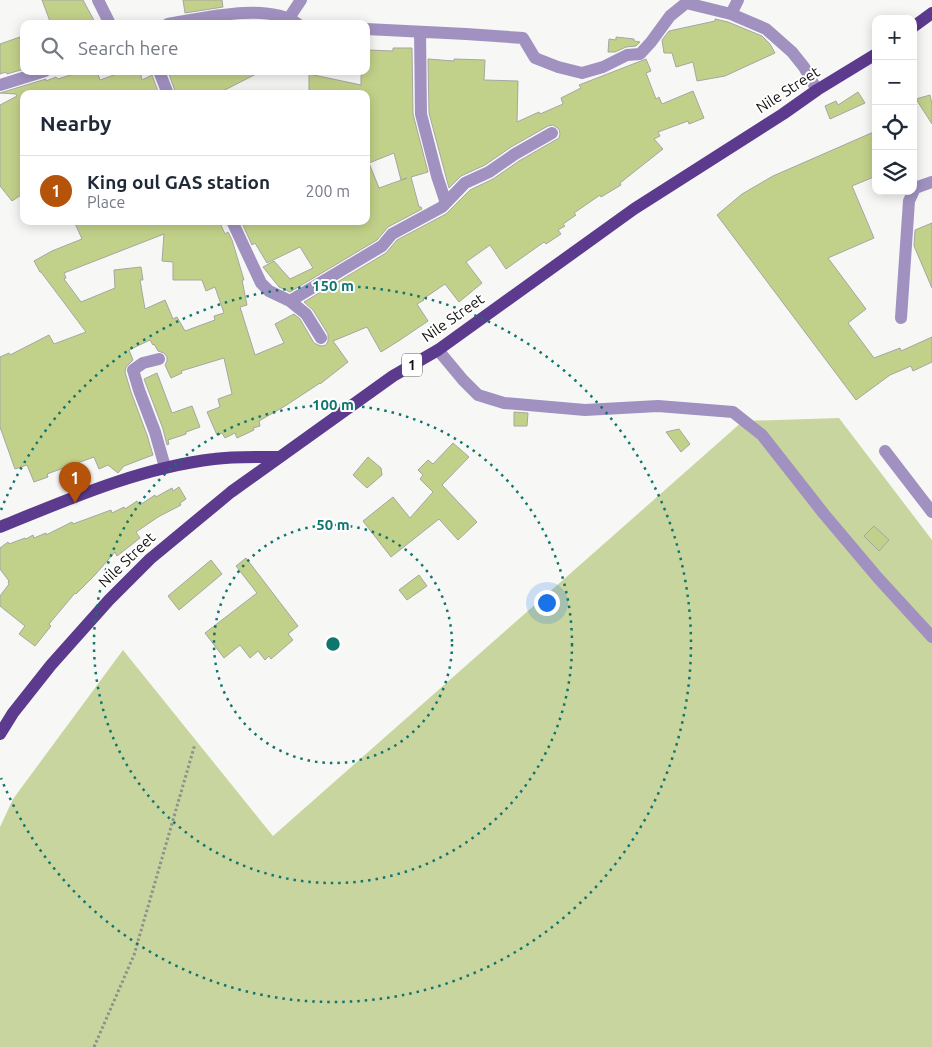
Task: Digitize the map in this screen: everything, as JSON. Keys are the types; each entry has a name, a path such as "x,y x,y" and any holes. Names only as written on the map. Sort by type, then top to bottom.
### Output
{"main road":[{"path":"917,24 932,13"},
{"name":"Nile Street","path":"0,734 13,713 51,665 122,586 150,559 231,492 393,376 438,350 634,209 872,56"},
{"path":"0,526 96,488 165,468 215,458 278,457"}],"street":[{"path":"98,0 108,20"},
{"path":"294,20 301,0"},
{"path":"731,14 738,0"},
{"path":"370,29 523,38 535,58 558,67 582,73 603,67 627,55 640,54 670,16 685,2 731,14 766,29 792,52 804,67 817,90"},
{"path":"189,20 220,14 258,12 290,20"},
{"path":"420,32 420,114 446,203"},
{"path":"0,85 32,75"},
{"path":"161,75 166,90"},
{"path":"290,301 382,246 392,234 442,208 465,184 489,172 515,154 552,133"},
{"path":"901,318 910,201 915,188 932,182"},
{"path":"234,225 261,282 269,291 290,301 306,314 321,338"},
{"path":"438,350 478,395 504,403 585,410 658,406 734,412 762,435 824,514 932,637"},
{"path":"159,359 144,363 133,370 155,432 165,468"},
{"path":"885,451 932,512"}],"path":[{"path":"94,1047 134,955 195,744"}],"green space":[{"path":"839,418 932,540 932,1047 0,1047 0,827 13,799 123,650 273,836 743,421"}],"building":[{"path":"42,0 83,0 94,20 50,20"},
{"path":"183,0 222,0 223,7 185,13"},
{"path":"715,19 728,22 762,36 775,53 725,76 697,81 693,62 676,67 672,53 664,53 662,40 669,31 715,21"},
{"path":"20,37 20,70 0,74 0,44"},
{"path":"616,37 634,39 634,41 640,42 636,46 608,52 609,39 616,40"},
{"path":"393,48 412,48 413,114 428,172 411,177 419,207 422,209 388,227 377,240 290,292 279,287 263,267 274,261 290,279 313,268 300,247 267,263 255,243 252,245 243,225 370,225 370,166 379,188 407,178 401,180 394,153 370,163 370,90 309,90 309,75 361,85 361,75 370,75 370,50 393,51"},
{"path":"428,59 454,61 454,59 485,60 484,80 518,81 517,122 563,104 561,98 581,88 579,85 646,59 651,71 646,73 656,99 659,97 662,104 693,91 704,118 689,124 688,121 658,132 660,136 654,139 663,149 620,183 621,185 601,197 600,195 574,213 576,215 558,230 561,234 546,244 544,242 506,269 490,245 466,262 482,283 459,302 445,284 423,299 417,304 428,321 381,352 367,327 333,341 348,362 320,384 259,421 260,426 253,428 254,430 237,438 235,433 225,438 222,433 217,435 207,412 220,407 218,399 232,394 224,358 181,371 182,373 171,378 165,365 167,357 164,353 158,351 150,340 129,350 133,360 126,367 125,372 153,455 124,466 118,473 108,465 99,469 94,457 47,474 48,477 34,482 27,465 15,469 0,427 0,357 9,353 10,355 49,335 54,344 86,332 40,272 34,261 52,251 82,239 76,225 221,225 225,234 228,232 232,240 244,280 242,280 247,305 240,307 255,355 284,343 275,324 294,314 300,319 314,343 322,346 326,345 328,334 313,310 304,302 386,253 397,240 446,214 470,190 493,179 519,161 559,138 559,129 553,125 548,126 511,147 485,165 461,176 449,188 429,113","holes":["164,234 162,261 173,262 173,280 202,280 206,291 215,287 224,313 214,316 215,320 185,331 177,317 173,319 165,300 145,309 140,280 143,280 141,267 114,270 115,288 81,302 64,279 66,278 64,273"]},
{"path":"70,75 98,75 100,80 114,75 141,75 142,80 152,75 158,90 20,90 20,196 12,201 0,186 0,105 17,96 16,94 0,93 46,79 46,81 56,77 58,79"},
{"path":"169,75 254,75 225,90 175,90"},
{"path":"858,92 865,103 830,119 825,106 836,101 838,105"},
{"path":"930,95 932,124 917,101 917,99"},
{"path":"872,133 872,178 852,186 874,238 828,258 866,309 848,323 874,358 900,348 901,351 932,337 932,362 913,371 911,366 890,375 856,400 717,215 742,194 773,176"},
{"path":"932,223 932,288 914,246 915,230"},
{"path":"157,373 172,413 192,406 200,427 168,440 169,444 167,445 144,379"},
{"path":"514,412 528,413 527,426 514,426"},
{"path":"679,429 690,444 681,452 666,432"},
{"path":"453,443 469,457 442,485 477,522 458,540 439,519 391,557 363,521 393,497 410,518 433,492 420,479 423,475 418,470 428,460 433,464"},
{"path":"368,457 381,468 382,475 367,488 353,475"},
{"path":"179,487 186,499 180,503 181,505 158,517 136,532 140,538 117,556 115,552 94,576 75,593 49,624 51,626 35,646 19,634 25,626 0,606 0,596 9,584 9,581 0,569 0,548 8,542 9,544 33,535 34,538 46,533 46,535 72,522 73,524 111,510 112,513 124,507 125,509 137,501 140,505 155,495 156,497 172,488 173,491"},
{"path":"874,526 889,540 879,551 864,536"},
{"path":"246,558 298,626 288,634 293,640 271,659 269,656 265,660 258,651 250,658 240,645 224,658 205,633 257,593 236,566"},
{"path":"211,560 222,574 179,610 168,596"},
{"path":"419,575 427,586 407,600 399,590"}],"place":[{"name":"King oul GAS station","path":"75,503"}]}
